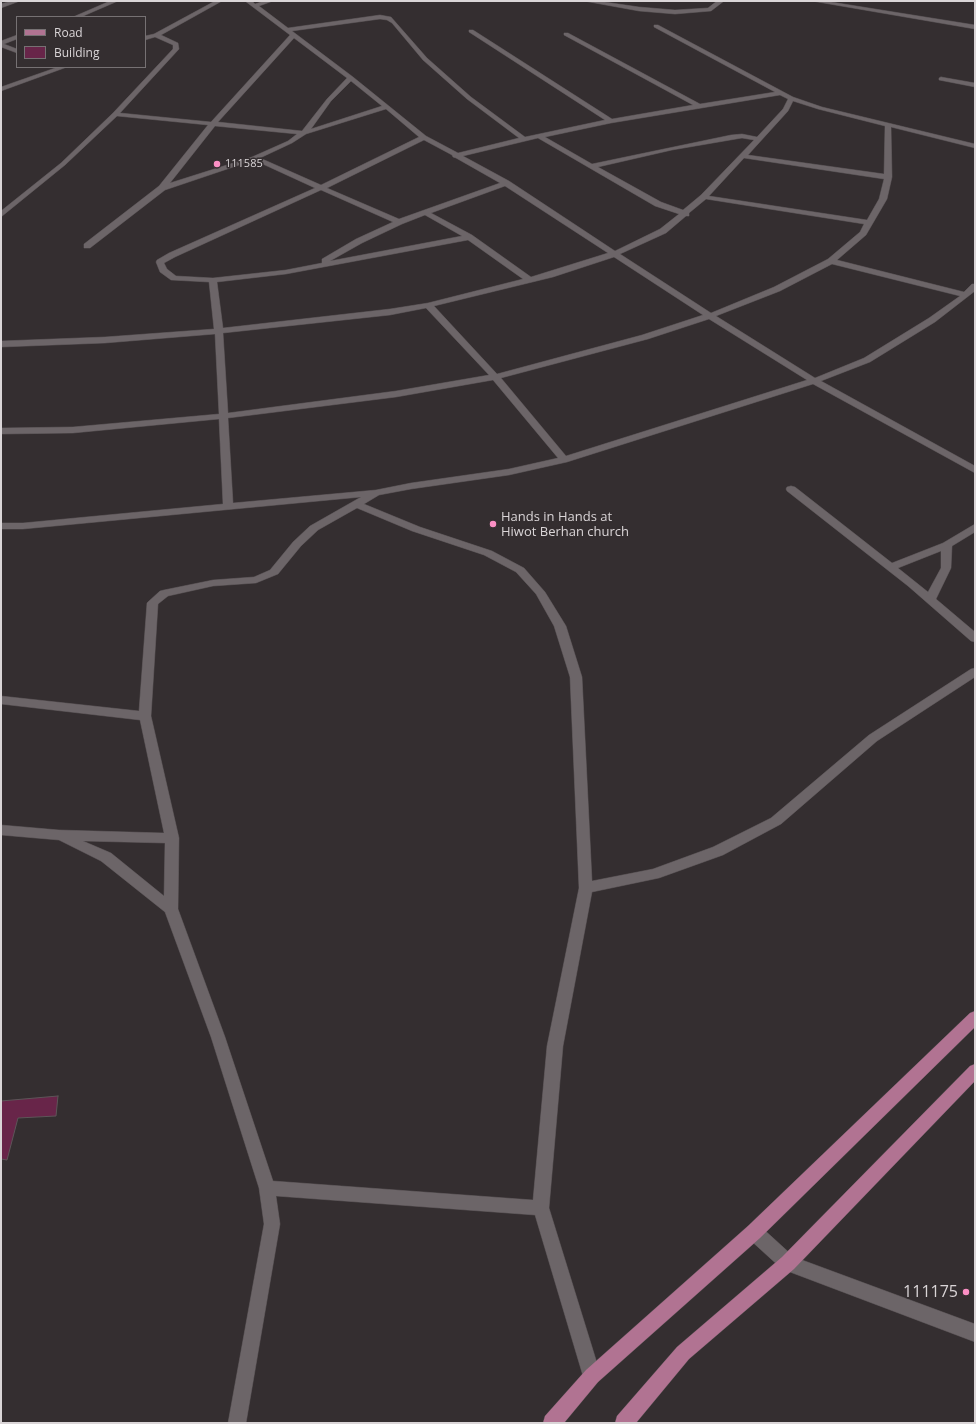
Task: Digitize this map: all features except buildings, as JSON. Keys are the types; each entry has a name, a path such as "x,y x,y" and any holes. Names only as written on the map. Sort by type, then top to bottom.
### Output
{"main road":[{"path":"552,1423 592,1376 754,1232 975,1017"},
{"path":"624,1423 683,1353 788,1263 975,1071"}],"street":[{"path":"1,6 17,1"},
{"path":"78,16 115,1"},
{"path":"146,38 156,35 219,1"},
{"path":"251,3 270,1"},
{"path":"587,1 639,9 675,12 708,10 721,1"},
{"path":"815,1 975,27"},
{"path":"853,7 857,1"},
{"path":"251,3 351,78 424,137 455,156 506,183 710,316 814,381 975,469"},
{"path":"286,30 380,17 389,18 425,59 469,98 524,139"},
{"path":"656,26 779,93 791,98 820,108 863,118 888,126 975,146"},
{"path":"470,31 611,121"},
{"path":"566,34 699,106"},
{"path":"1,215 63,164 115,114 176,49 176,44 156,35"},
{"path":"87,246 162,188 213,124 293,36"},
{"path":"1,44 16,37"},
{"path":"1,44 16,50"},
{"path":"1,89 61,68"},
{"path":"304,133 328,100 351,78"},
{"path":"941,79 975,85"},
{"path":"455,156 524,139 611,121 779,93"},
{"path":"791,98 793,110"},
{"path":"162,188 254,158 290,142 304,133 387,107"},
{"path":"1,344 104,340 219,331 390,312 428,305 530,280 614,254 663,231 686,214 759,139 793,110 820,108"},
{"path":"115,114 304,133"},
{"path":"1,431 73,430 224,416 396,394 495,377 645,337 710,316 777,289 831,260 864,233 883,200 888,178 888,126"},
{"path":"539,136 658,204 686,214"},
{"path":"591,166 731,137 742,136 759,139"},
{"path":"424,137 323,187 172,255 160,262 163,270 174,278 213,280 286,272 469,237"},
{"path":"743,156 888,178"},
{"path":"254,158 323,187 398,222"},
{"path":"318,265 360,240 398,222 506,183"},
{"path":"704,197 870,224"},
{"path":"426,213 469,237 530,280"},
{"path":"831,260 966,295"},
{"path":"213,280 219,331 228,507"},
{"path":"1,526 23,526 376,493 411,486 510,472 564,460 814,381 867,360 932,320 966,295 975,286"},
{"path":"428,305 495,377 564,460"},
{"path":"791,489 890,567 975,638"},
{"path":"237,1423 272,1224 267,1188 218,1037 171,909 172,838 145,716 152,603 164,593 213,583 256,580 274,572 297,544 314,528 376,493"},
{"path":"356,504 416,529 488,553 520,570 540,592 560,626 576,677 586,888 555,1046 541,1208 592,1376"},
{"path":"890,567 947,545 975,528"},
{"path":"930,600 946,568 947,545"},
{"path":"586,888 654,874 718,851 776,820 873,738 975,672"},
{"path":"1,700 145,716"},
{"path":"1,830 59,835 172,838"},
{"path":"59,835 106,857 171,909"},
{"path":"267,1188 541,1208"},
{"path":"754,1232 788,1263 975,1333"}],"place":[{"name":"111585","path":"217,164"},
{"name":"Hands in Hands at Hiwot Berhan church","path":"493,524"},
{"name":"111175","path":"966,1292"}]}
